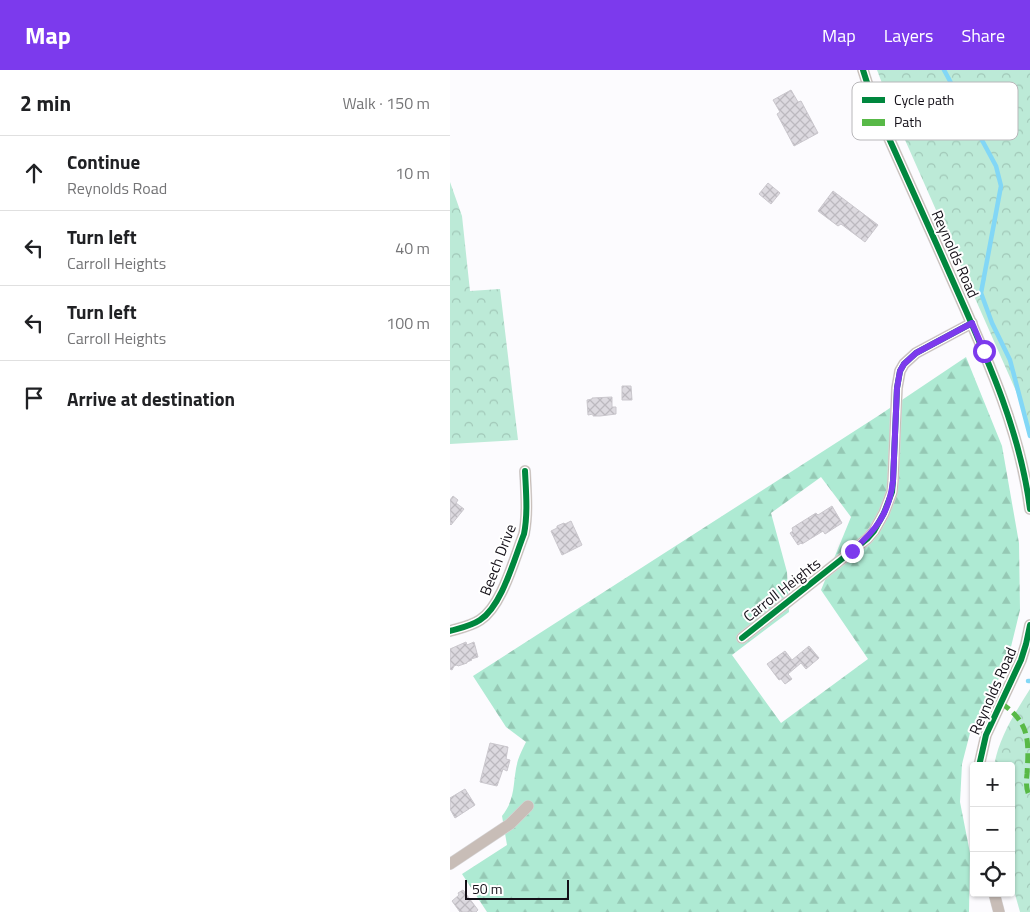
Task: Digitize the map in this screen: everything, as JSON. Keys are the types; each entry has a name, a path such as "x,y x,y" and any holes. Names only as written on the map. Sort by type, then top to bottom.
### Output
{"street":[{"name":"Reynolds Road","path":"863,70 867,82"},
{"name":"Reynolds Road","path":"890,140 984,351 1013,430 1023,467 1030,509"},
{"name":"Carroll Heights","path":"742,638 852,551 874,531 884,513 892,492 897,388 900,371 904,364 916,353 972,323"},
{"name":"Beech Drive","path":"450,631 480,620 496,602 504,586 525,527 525,471"},
{"name":"Reynolds Road","path":"979,762 986,735 1021,660 1030,625"},
{"path":"450,864 510,824 528,806"},
{"path":"995,897 999,912"}],"green space":[{"path":"877,70 1030,70 1030,430 1016,391 905,140 1018,140 1018,82 882,82"},
{"path":"450,182 462,216 470,291 500,289 518,440 450,444"},
{"path":"966,357 1002,446 1019,543 1020,610 1007,663 970,733 962,764 960,802 970,853 969,912 487,912 462,874 507,845 502,816 510,802 518,760 526,742 506,727 473,676 881,414","holes":["821,477 851,517 821,590 868,659 781,723 732,655 789,612 787,572 771,513"]},
{"path":"1030,689 1030,912 1020,912 1015,894 1015,762 995,762 1013,716"}],"building":[{"path":"791,90 798,102 801,101 818,133 794,146 777,114 780,112 773,100"},
{"path":"768,183 780,193 771,204 759,194"},
{"path":"833,191 878,225 865,242 841,224 838,226 818,211"},
{"path":"622,386 631,386 632,400 622,400"},
{"path":"612,397 612,407 616,407 616,414 588,415 587,400"},
{"path":"453,496 458,500 456,503 464,509 451,525 450,500"},
{"path":"832,506 842,523 825,534 823,531 798,545 790,533 793,531 792,528 816,513 818,515"},
{"path":"571,521 582,545 562,555 551,531 557,528 557,526"},
{"path":"466,642 467,645 474,642 478,657 471,659 467,663 454,666 452,670 450,669 450,649"},
{"path":"809,646 819,658 806,669 801,663 788,674 792,679 785,684 781,679 779,680 767,664 785,651 792,660"},
{"path":"490,743 508,747 506,759 510,760 507,771 503,769 497,786 480,782"},
{"path":"465,789 475,805 455,818 450,809 450,798"},
{"path":"463,890 478,910 476,912 460,912 452,901"}],"waterway":[{"path":"944,70 950,82"},
{"path":"982,140 996,166 1001,186 981,293 992,323 1010,360 1030,436"}],"marked path":[{"path":"1001,703 1018,718 1026,733 1028,751 1027,786 1030,797"}],"cycle path":[{"path":"863,70 867,82"},
{"path":"890,140 967,313 1001,395 1019,451 1030,509"},
{"path":"742,638 867,539 874,531 884,513 892,492 897,388 900,371 904,364 916,353 972,323"},
{"path":"450,631 480,620 488,613 501,593 524,534 526,511 525,471"},
{"path":"980,762 986,735 1021,660 1030,625"}],"route":[{"path":"852,551 874,531 884,513 892,492 897,388 900,371 904,364 916,353 972,323 984,351"}]}
